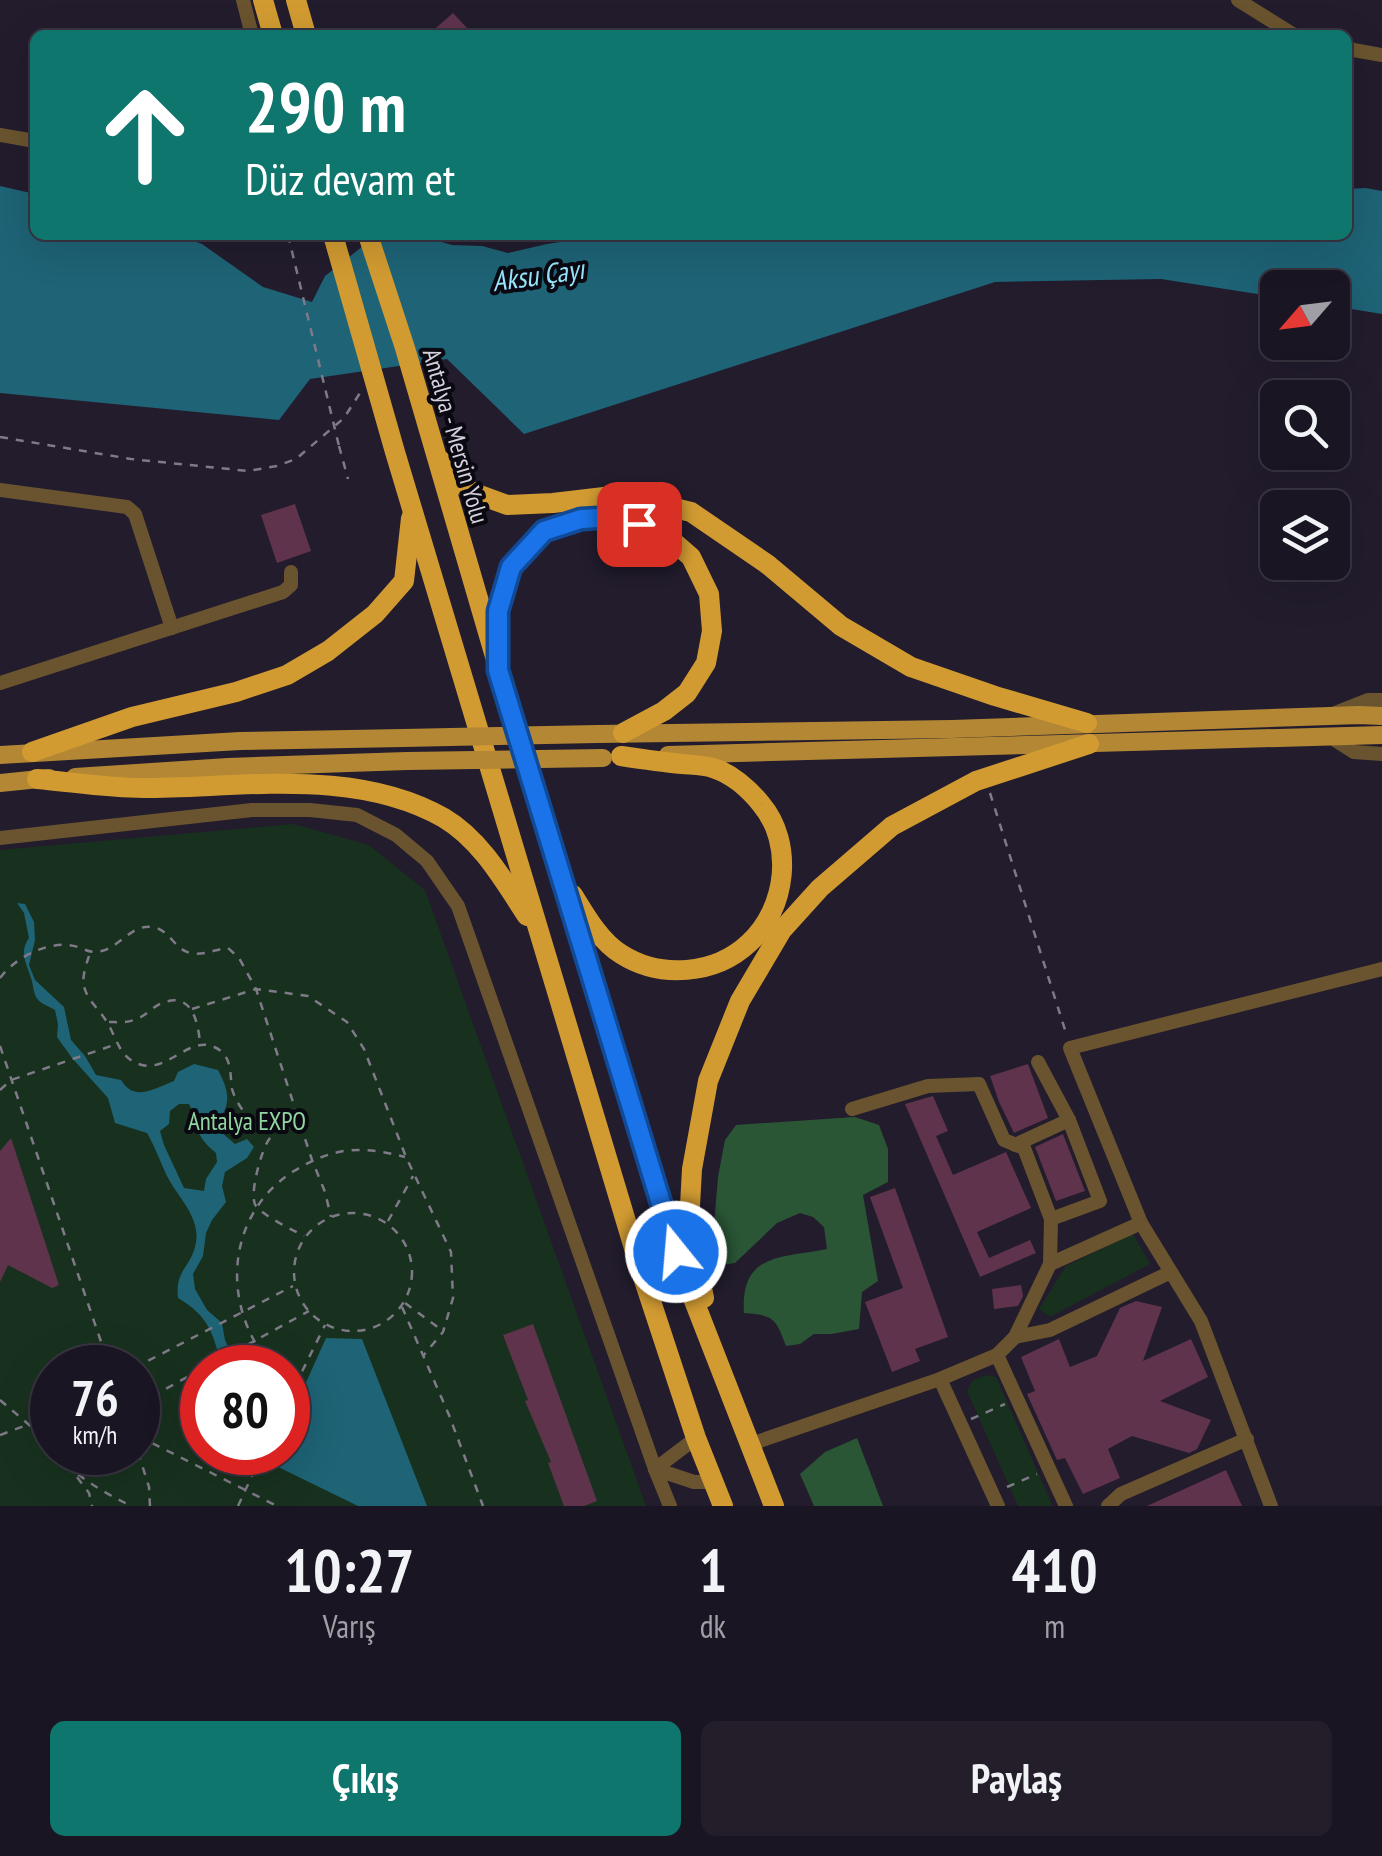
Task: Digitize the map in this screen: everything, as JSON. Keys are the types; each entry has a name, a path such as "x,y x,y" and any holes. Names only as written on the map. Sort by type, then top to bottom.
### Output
{"highway":[{"path":"263,0 272,30"},
{"path":"296,0 305,30"},
{"path":"334,240 640,1268 696,1438 723,1506"},
{"name":"Antalya - Mersin Yolu","path":"370,240 676,1252 774,1506"},
{"path":"434,448 455,478 472,492 507,505 621,495 692,512 767,564 841,626 912,666 1088,733"},
{"path":"32,752 132,717 253,686 287,674 328,652 375,614 404,581 412,506"},
{"path":"498,670 498,611 511,567 544,531 581,519 617,517 662,531 691,557 710,594 712,630 706,664 687,693 664,711 623,733"},
{"path":"720,1368 696,1263 690,1206 692,1170 708,1082 740,1001 782,930 820,888 892,826 976,781 1088,733"},
{"path":"557,869 592,925 619,954 651,968 689,972 723,960 750,943 772,911 782,878 782,841 769,813 749,789 714,768 612,757"},
{"path":"37,779 141,788 254,783 347,788 396,796 445,819 477,844 540,934"}],"main road":[{"path":"0,783 228,767 612,757 1382,716"},
{"path":"0,755 240,741 623,733 952,729 1382,735"}],"street":[{"path":"243,0 251,30"},
{"path":"1238,0 1286,30"},
{"path":"1352,50 1382,55"},
{"path":"0,135 30,140"},
{"path":"0,490 127,507 135,514 172,628"},
{"path":"0,683 282,592 291,586 292,572"},
{"path":"1327,716 1368,700 1382,700"},
{"path":"1328,736 1354,752 1382,754"},
{"path":"0,838 252,810 310,810 358,815 396,834 427,861 458,906 670,1506"},
{"path":"1271,1506 1201,1321 1140,1223 1070,1048 1382,969"},
{"path":"1038,1062 1069,1120 1100,1201 1051,1218"},
{"path":"751,1444 940,1379 997,1355 1015,1336 1050,1264 1051,1218 1024,1148 1004,1140 980,1084 928,1086 852,1109"},
{"path":"1014,1145 1069,1120"},
{"path":"1050,1264 1140,1223"},
{"path":"1015,1336 1050,1330 1171,1272"},
{"path":"997,1355 1066,1506"},
{"path":"940,1379 995,1500"},
{"path":"655,1469 696,1438"},
{"path":"1108,1506 1122,1494 1247,1439"},
{"path":"655,1469 694,1482 712,1482"}],"path":[{"path":"289,240 348,479"},
{"path":"0,437 131,459 248,471 296,459 344,418 361,392"},
{"path":"987,777 1070,1048"},
{"path":"0,978 41,948 70,945 90,953 114,946 134,930 147,926 158,928 178,948 191,953 228,948 239,958 256,988 331,1216"},
{"path":"90,953 84,989 125,1056 150,1066 200,1044 210,1046 228,1062 232,1090 252,1121 264,1129 282,1128"},
{"path":"107,1022 137,1020 165,1002 175,1001 192,1009 256,988 308,996 347,1022 364,1049 406,1157 450,1252 453,1298 443,1332 423,1356"},
{"path":"192,1009 200,1044"},
{"path":"0,1090 12,1080 116,1044"},
{"path":"0,1046 102,1345"},
{"path":"300,1120 269,1139 252,1199 256,1207 305,1237"},
{"path":"255,1345 241,1314 236,1278 241,1241 256,1207 281,1180 312,1160 359,1150 406,1157"},
{"path":"387,1223 414,1174"},
{"path":"350,1212 387,1223 400,1236 412,1268 402,1304 393,1316 361,1330 342,1330 326,1324 309,1311 296,1285 294,1268 305,1237 331,1216 350,1212"},
{"path":"160,1355 296,1285"},
{"path":"402,1304 443,1332"},
{"path":"402,1304 483,1506"},
{"path":"247,1345 309,1311"},
{"path":"310,1354 326,1324"},
{"path":"961,1424 1017,1399"},
{"path":"0,1400 28,1424 0,1435"},
{"path":"160,1447 277,1506"},
{"path":"995,1500 1049,1470"},
{"path":"75,1475 90,1493 92,1506"},
{"path":"77,1475 131,1506"},
{"path":"145,1475 150,1506"},
{"path":"238,1506 252,1475"}],"green space":[{"name":"Antalya EXPO","path":"294,824 369,845 425,890 646,1506 0,1506 0,850"},
{"path":"855,1117 879,1125 888,1149 888,1182 863,1195 878,1281 862,1292 859,1329 814,1334 800,1344 786,1346 772,1320 744,1313 749,1279 756,1269 779,1257 827,1249 824,1227 813,1217 800,1213 777,1223 735,1263 722,1265 714,1225 725,1140 736,1125"},
{"path":"1133,1234 1150,1264 1050,1317 1039,1309 1066,1266"},
{"path":"986,1375 996,1377 1051,1506 1018,1506 967,1391 972,1381"},
{"path":"857,1438 883,1506 814,1506 800,1474 825,1452"}],"water":[{"name":"Aksu Çayı","path":"0,186 30,193 30,240 191,240 263,287 312,302 325,276 371,240 434,240 508,253 573,240 1352,240 1352,189 1382,191 1382,314 1350,309 1350,270 1260,270 1260,294 1161,279 995,282 524,434 447,359 310,379 279,420 0,393"},
{"path":"17,903 25,904 34,922 35,940 29,965 35,980 64,1007 71,1040 96,1075 121,1080 138,1092 174,1081 178,1072 194,1064 218,1070 227,1095 219,1120 221,1132 235,1144 247,1139 254,1147 247,1158 225,1172 222,1186 226,1202 206,1233 203,1256 193,1274 195,1289 207,1310 222,1323 227,1345 216,1345 197,1312 178,1298 180,1276 197,1237 188,1209 147,1133 115,1123 108,1098 57,1037 55,1010 35,995 24,957 29,938 24,913","holes":["179,1104 189,1104 200,1135 216,1153 217,1162 206,1179 204,1191 184,1188 160,1131 169,1124 170,1111"]},
{"path":"326,1338 362,1339 427,1506 358,1506 295,1475 310,1475 310,1374"}],"building":[{"path":"453,13 467,28 465,30 434,30"},
{"path":"295,504 311,551 277,563 261,515"},
{"path":"1028,1064 1048,1118 1014,1133 990,1076"},
{"path":"933,1096 948,1131 936,1136 953,1175 1006,1152 1031,1208 977,1232 989,1258 1030,1240 1036,1253 980,1277 905,1104"},
{"path":"1063,1134 1085,1191 1056,1201 1035,1147"},
{"path":"11,1138 59,1285 52,1288 8,1265 0,1282 0,1151"},
{"path":"895,1188 948,1337 915,1349 920,1361 892,1372 865,1302 903,1288 870,1197"},
{"path":"1021,1285 1023,1296 1018,1306 994,1309 992,1289"},
{"path":"1136,1301 1162,1307 1143,1361 1191,1339 1208,1377 1160,1401 1211,1420 1197,1449 1189,1453 1132,1436 1108,1449 1120,1478 1083,1494 1065,1458 1057,1460 1027,1394 1035,1391 1021,1357 1059,1339 1070,1367 1097,1356 1120,1308"},
{"path":"533,1324 597,1501 584,1506 564,1506 503,1335"},
{"path":"1226,1470 1242,1506 1147,1506"}],"route":[{"path":"639,524 617,517 581,519 544,531 511,567 498,611 498,670 676,1252"}]}
